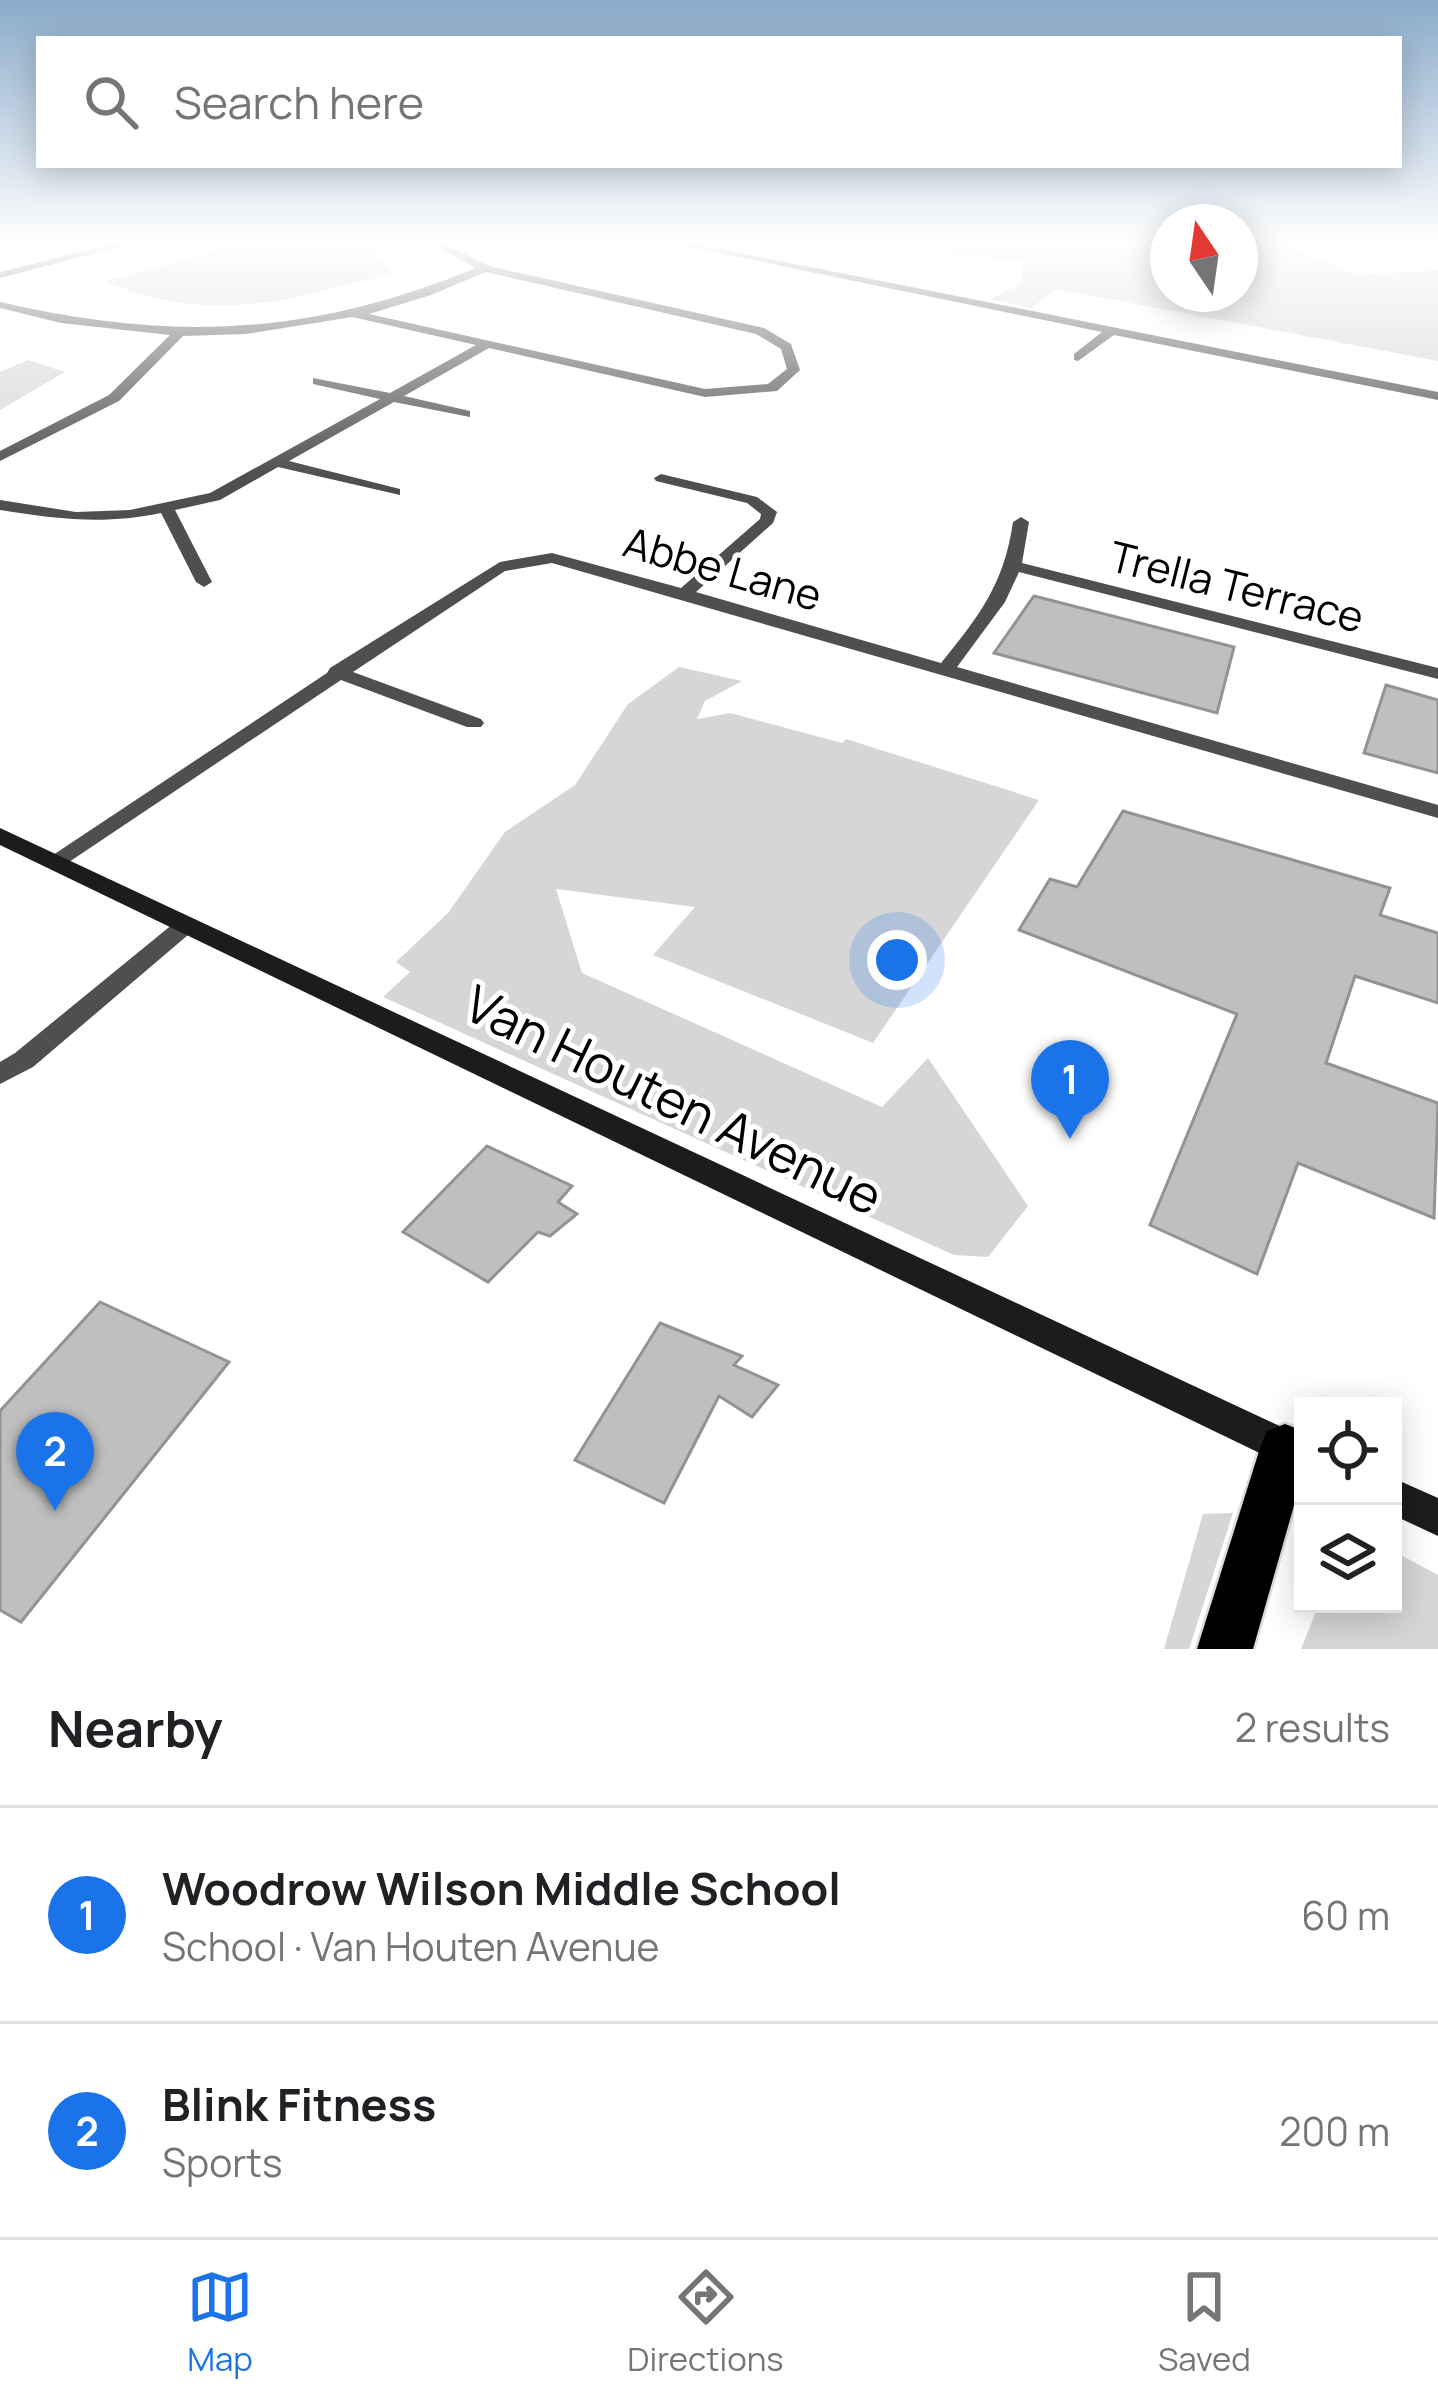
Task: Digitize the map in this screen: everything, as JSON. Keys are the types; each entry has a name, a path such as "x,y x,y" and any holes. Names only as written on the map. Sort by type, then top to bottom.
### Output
{"highway":[{"path":"1225,1649 1253,1554 1294,1452"},
{"path":"1250,1649 1253,1554"}],"main road":[{"name":"Van Houten Avenue","path":"0,836 1294,1452"},
{"path":"1402,1500 1438,1517"}],"street":[{"path":"66,321 112,332 178,334 311,321"},
{"path":"384,321 719,394 772,388 790,376 796,363 780,341 720,321"},
{"path":"1056,321 1438,396"},
{"path":"1078,357 1110,332"},
{"path":"0,457 114,398 178,334"},
{"path":"0,505 76,517 167,508 232,491 274,462 486,345"},
{"path":"319,381 465,414"},
{"path":"274,462 395,492"},
{"path":"662,478 752,500 769,512 768,520 683,595"},
{"path":"167,508 204,582"},
{"path":"944,670 1008,587 1017,567 1021,522"},
{"name":"Abbe Lane","path":"55,861 336,672 512,562 552,558 1438,812"},
{"name":"Trella Terrace","path":"1017,567 1438,674"},
{"path":"336,672 474,723"},
{"path":"0,1073 24,1060 187,924"}],"shaded area":[{"path":"1226,321 1438,321 1438,361"},
{"path":"28,360 65,372 0,410 0,372"},
{"path":"679,667 742,681 705,701 697,719 730,713 842,743 846,739 1039,800 873,1043 653,955 695,907 556,889 582,973 882,1107 928,1058 1028,1206 988,1257 954,1255 383,997 410,972 396,962 448,913 505,832 575,785 628,704"},
{"path":"1233,1513 1189,1649 1164,1649 1203,1514"},
{"path":"1402,1556 1438,1575 1438,1649 1301,1649 1315,1613 1402,1613"}],"building":[{"path":"1034,596 1234,647 1217,713 994,653"},
{"path":"1386,685 1438,700 1438,773 1364,753"},
{"path":"1123,811 1390,888 1380,915 1438,933 1438,1003 1355,976 1326,1063 1438,1103 1434,1218 1298,1163 1257,1274 1150,1225 1237,1014 1019,930 1050,879 1077,887"},
{"path":"487,1146 572,1186 558,1202 577,1214 550,1236 538,1232 488,1282 403,1232"},
{"path":"100,1302 229,1362 21,1622 0,1610 0,1411"},
{"path":"660,1323 742,1356 734,1365 778,1385 752,1417 719,1396 664,1503 575,1460"}],"place":[{"name":"Woodrow Wilson Middle School","path":"1070,1139"},
{"name":"Blink Fitness","path":"55,1511"}]}
